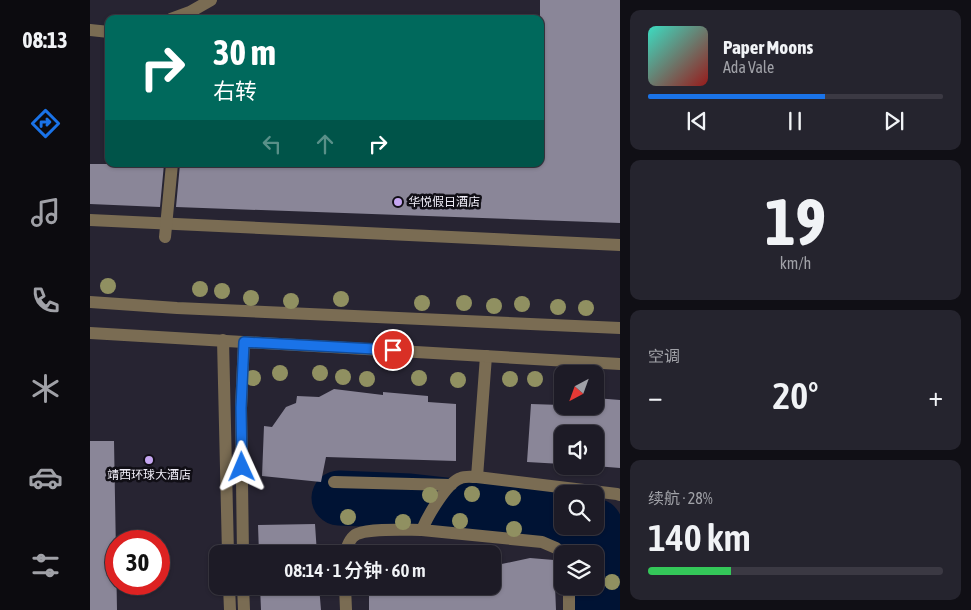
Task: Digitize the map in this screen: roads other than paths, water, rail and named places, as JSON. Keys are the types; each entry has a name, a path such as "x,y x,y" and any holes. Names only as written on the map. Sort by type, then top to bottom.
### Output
{"street":[{"path":"189,15 211,0"},
{"path":"90,30 105,32"},
{"path":"165,237 172,167"},
{"path":"90,220 620,245"},
{"path":"90,302 620,328"},
{"path":"90,334 223,340 620,364"},
{"path":"223,340 228,545"},
{"path":"243,545 241,408 244,342"},
{"path":"477,477 486,356"},
{"path":"424,524 451,485 460,478 477,477 620,495"},
{"path":"334,482 451,485"},
{"path":"347,545 356,534 424,524 542,542 554,547"},
{"path":"229,595 230,610"},
{"path":"243,595 244,610"},
{"path":"345,595 346,610"},
{"path":"569,595 569,610"}],"waterway":[{"path":"339,498 410,501 554,517"},
{"path":"596,535 596,610"}],"place":[{"name":"华悦假日酒店","path":"398,202"},
{"name":"靖西环球大酒店","path":"149,460"}]}
